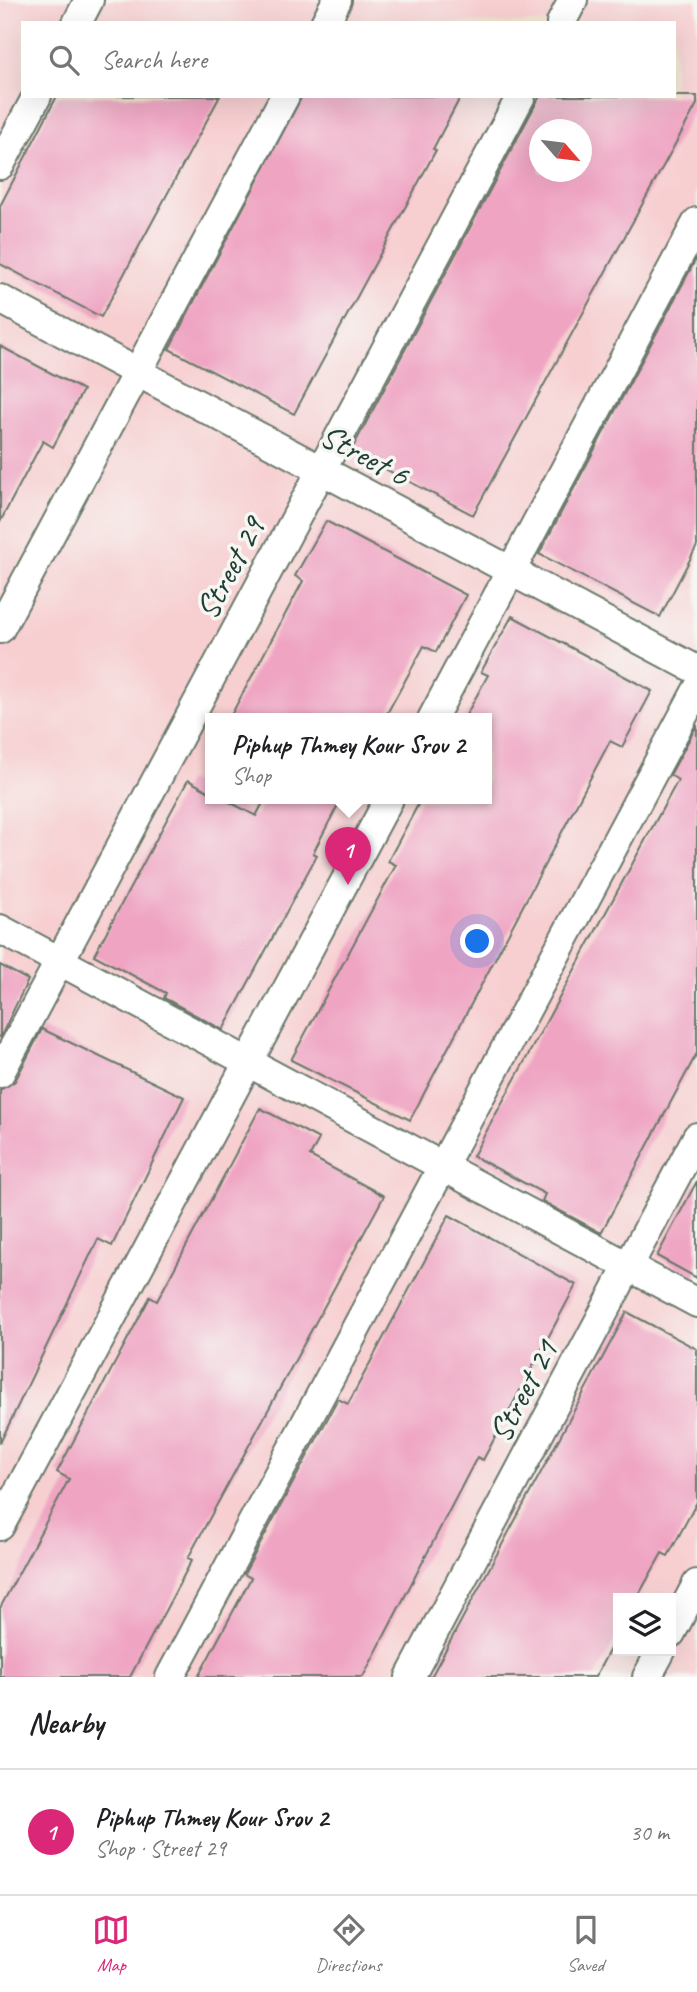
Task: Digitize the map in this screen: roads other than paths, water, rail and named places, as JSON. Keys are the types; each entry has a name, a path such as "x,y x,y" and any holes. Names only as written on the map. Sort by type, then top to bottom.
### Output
{"street":[{"path":"78,21 89,0"},
{"path":"325,21 337,0"},
{"path":"562,21 573,0"},
{"path":"0,165 36,98"},
{"path":"0,629 284,98"},
{"name":"Street 29","path":"0,1073 521,98"},
{"path":"435,713 697,222"},
{"name":"Street 6","path":"0,299 697,670"},
{"path":"170,1677 697,690"},
{"path":"0,1526 386,804"},
{"path":"0,929 697,1303"},
{"name":"Street 21","path":"410,1677 697,1137"},
{"path":"676,1624 697,1584"},
{"path":"647,1677 658,1656"}],"place":[{"name":"Piphup Thmey Kour Srov 2","path":"348,885"}]}
